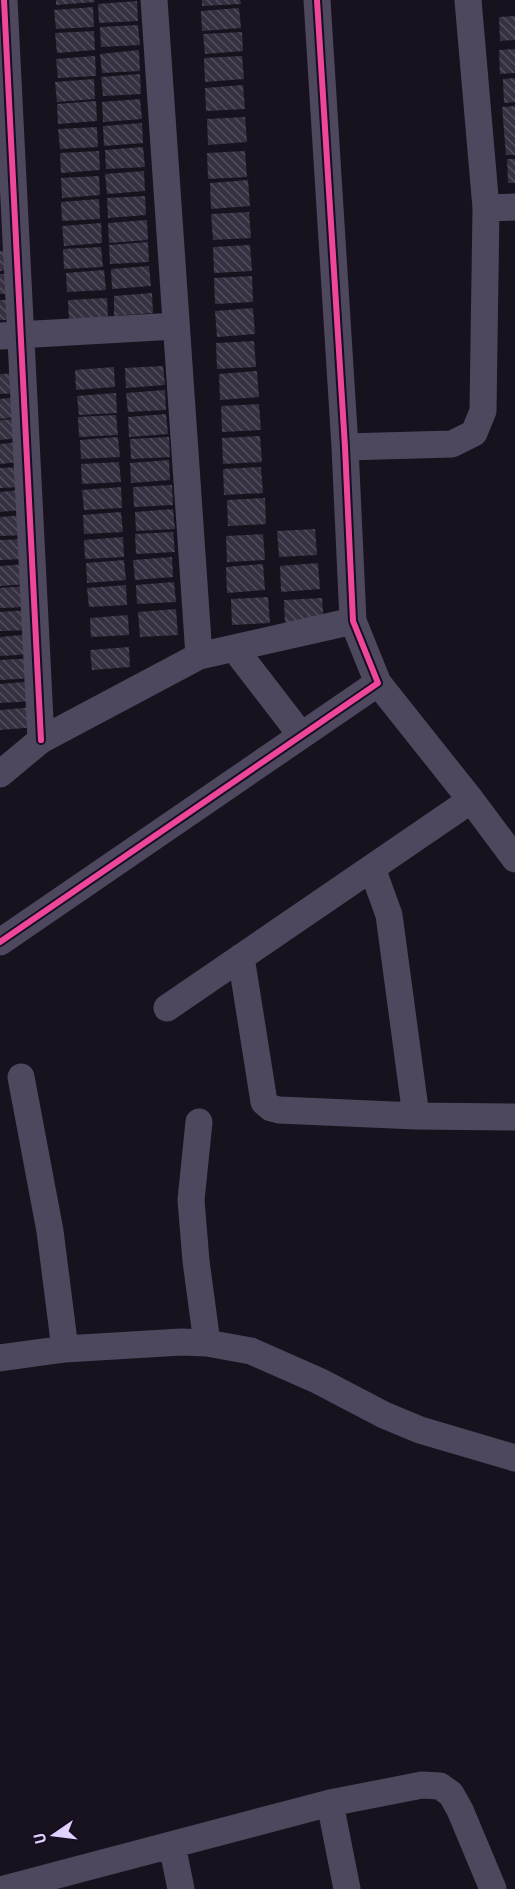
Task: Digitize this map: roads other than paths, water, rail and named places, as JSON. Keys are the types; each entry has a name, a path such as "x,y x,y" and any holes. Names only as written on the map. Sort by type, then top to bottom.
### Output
{"street":[{"path":"4,0 10,335 41,740"},
{"path":"154,0 199,656"},
{"path":"317,0 345,447 353,621 378,683 515,859"},
{"path":"345,447 453,444 474,434 483,411 486,208 468,0"},
{"path":"486,208 515,207"},
{"path":"10,335 176,326"},
{"path":"0,774 41,740 199,656 353,621"},
{"path":"234,648 301,735"},
{"path":"0,942 378,683"},
{"path":"167,1008 471,801"},
{"path":"372,868 389,915 416,1116"},
{"path":"241,957 264,1102 271,1108 416,1116 515,1117"},
{"path":"21,1077 50,1231 65,1349"},
{"path":"199,1122 191,1200 196,1261 207,1343"},
{"path":"0,1358 65,1349 181,1342 207,1343 251,1351 420,1430 515,1458"},
{"path":"14,1888 330,1803 422,1785 440,1786 451,1794 493,1889"},
{"path":"330,1803 347,1889"},
{"path":"172,1845 181,1889"}]}
